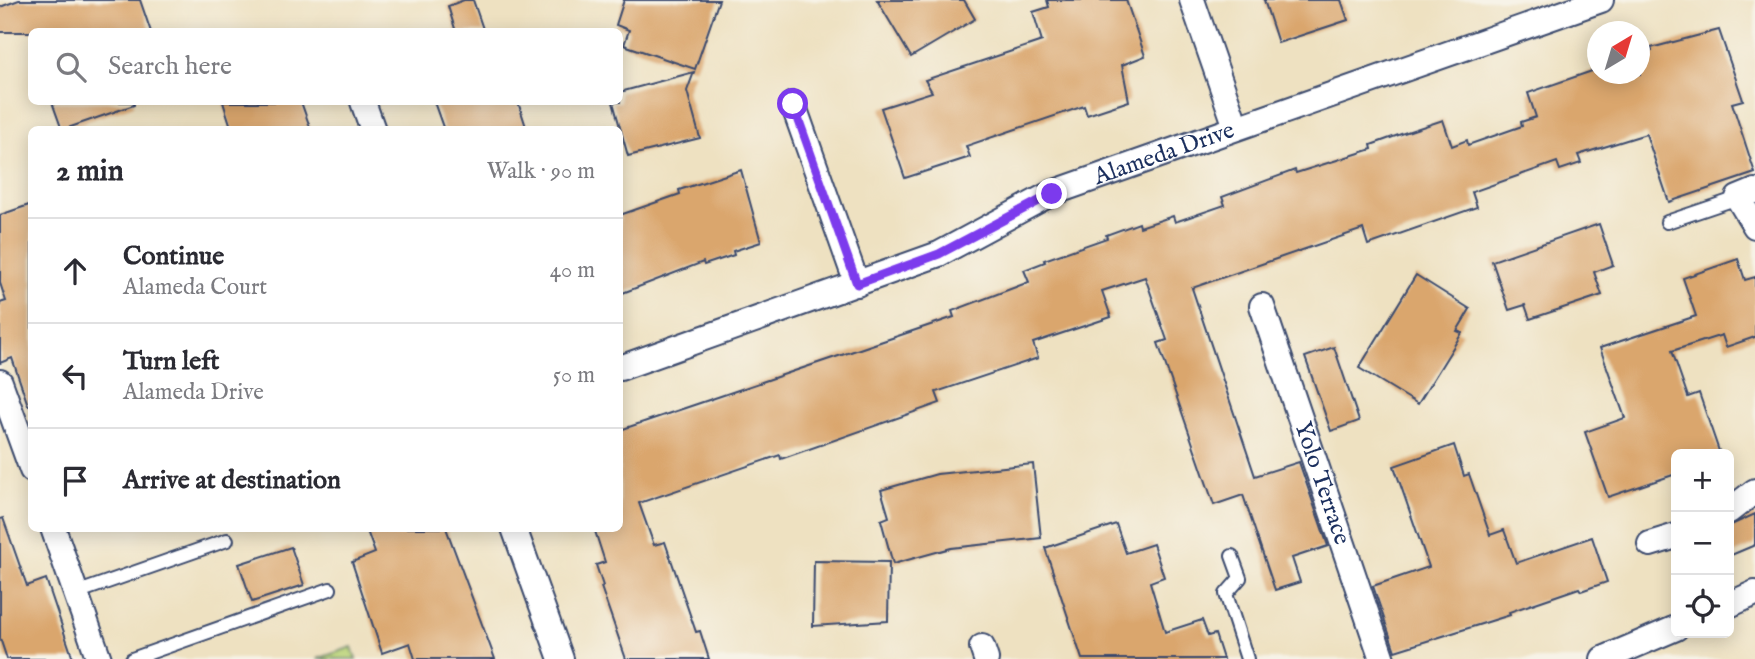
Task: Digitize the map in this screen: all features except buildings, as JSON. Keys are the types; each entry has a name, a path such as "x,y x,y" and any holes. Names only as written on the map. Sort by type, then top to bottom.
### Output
{"street":[{"path":"1192,0 1236,127"},
{"name":"Alameda Drive","path":"623,367 939,254 1052,194 1601,0"},
{"path":"793,104 857,284"},
{"path":"364,105 372,126"},
{"path":"1746,194 1755,226"},
{"name":"Yolo Terrace","path":"1262,306 1382,659"},
{"path":"0,382 28,459"},
{"path":"1734,507 1755,491"},
{"path":"53,532 100,659"},
{"path":"515,532 561,659"},
{"path":"1650,544 1671,538"},
{"path":"1734,603 1755,593"},
{"path":"1603,659 1671,630"}],"lane":[{"path":"1667,222 1746,194"},
{"path":"76,593 227,540"},
{"path":"1232,556 1240,578 1226,594 1247,659"},
{"path":"132,659 330,589"}],"green space":[{"path":"352,647 356,659 317,659"}],"route":[{"path":"793,104 857,284 939,254 1052,194"}]}
